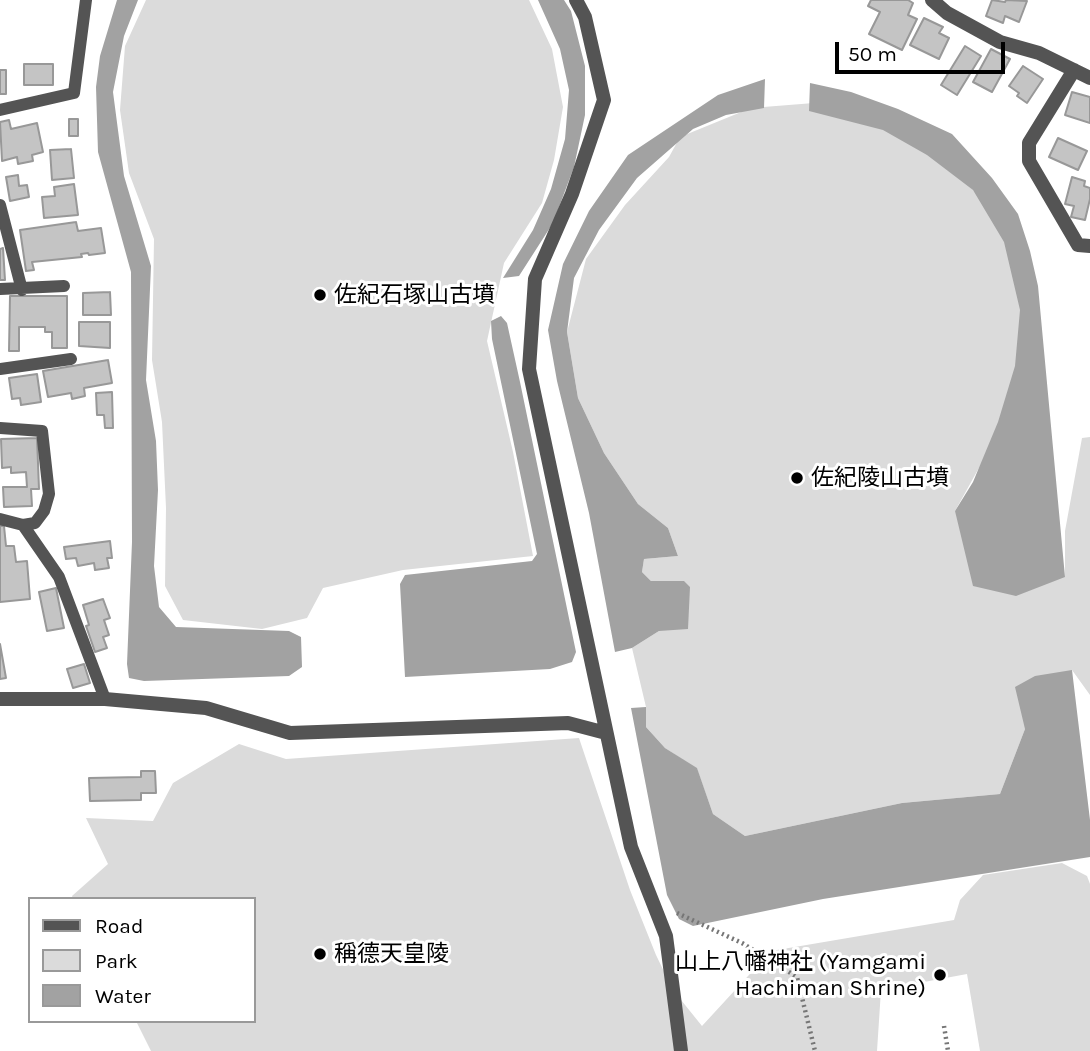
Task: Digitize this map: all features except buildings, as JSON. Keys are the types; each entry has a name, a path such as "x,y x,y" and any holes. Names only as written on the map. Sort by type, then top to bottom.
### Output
{"street":[{"path":"576,0 585,17 604,100 572,194 535,279 529,369 631,847 666,936 681,1051"},
{"path":"932,0 947,13 1000,42 1038,53 1090,78"},
{"path":"1074,70 1029,143 1029,161 1077,245 1090,246"},
{"path":"0,699 105,699 206,708 290,733 568,723 606,733"}],"lane":[{"path":"0,110 74,93 86,0"},
{"path":"0,205 22,290"},
{"path":"0,289 64,286"},
{"path":"0,369 71,359"},
{"path":"0,428 42,431 49,494 44,511 35,523 23,524 0,519"},
{"path":"23,524 59,577 105,699"}],"path":[{"path":"653,903 742,943 797,977 816,1051"},
{"path":"944,1026 948,1051"}],"green space":[{"path":"146,0 529,0 552,49 563,107 554,160 542,203 504,263 487,341 513,452 533,556 403,570 323,588 307,618 262,629 183,620 165,586 166,508 162,422 152,360 154,239 129,173 120,110 125,46"},
{"path":"839,101 928,142 1008,227 1040,358 955,511 1065,577 1065,531 1082,438 1090,437 1090,695 1072,670 1025,729 1000,794 902,803 745,836 713,814 697,769 665,748 646,727 646,707 632,648 659,631 684,581 651,581 642,572 644,559 678,556 668,528 638,504 604,453 578,398 567,332 586,259 625,205 669,157 680,137 751,108"},
{"path":"579,738 630,890 656,955 673,990 702,1026 771,951 954,920 960,900 983,875 1062,863 1087,876 1090,884 1090,1051 980,1051 967,974 881,990 877,1051 151,1051 137,1023 256,1023 256,897 72,897 108,864 86,818 153,821 173,783 239,744 286,759"}],"water":[{"path":"117,0 138,0 124,36 113,92 124,176 151,266 146,380 156,441 158,490 154,566 159,607 176,627 289,631 301,637 302,667 289,676 144,681 129,678 127,664 132,542 131,272 98,152 96,87 100,56"},
{"path":"538,0 564,0 571,11 585,66 585,115 574,167 553,223 519,276 503,278 533,230 551,189 565,139 569,90 560,49"},
{"path":"765,79 764,108 726,115 693,129 637,178 599,230 574,278 567,332 578,398 604,453 638,504 668,528 678,556 644,559 642,572 651,581 684,581 690,587 688,629 659,631 632,648 615,652 589,513 557,381 548,330 563,264 589,211 628,155 718,95"},
{"path":"810,83 851,92 898,109 952,134 992,178 1018,214 1038,286 1065,577 1016,596 973,586 955,511 973,482 998,422 1015,366 1020,310 1004,242 973,190 927,155 883,130 809,111"},
{"path":"501,316 507,323 576,652 572,662 550,669 405,677 400,584 405,575 532,561 537,554 492,339 491,321"},
{"path":"1072,670 1090,820 1090,857 823,899 693,926 679,919 667,895 631,708 646,707 646,727 665,748 697,768 713,814 745,836 902,803 1000,794 1025,729 1015,687 1035,676"}],"place":[{"name":"佐紀石塚山古墳","path":"320,295"},
{"name":"佐紀陵山古墳","path":"797,478"},
{"name":"稱德天皇陵","path":"320,954"},
{"name":"山上八幡神社 (Yamgami Hachiman Shrine)","path":"940,975"}]}
